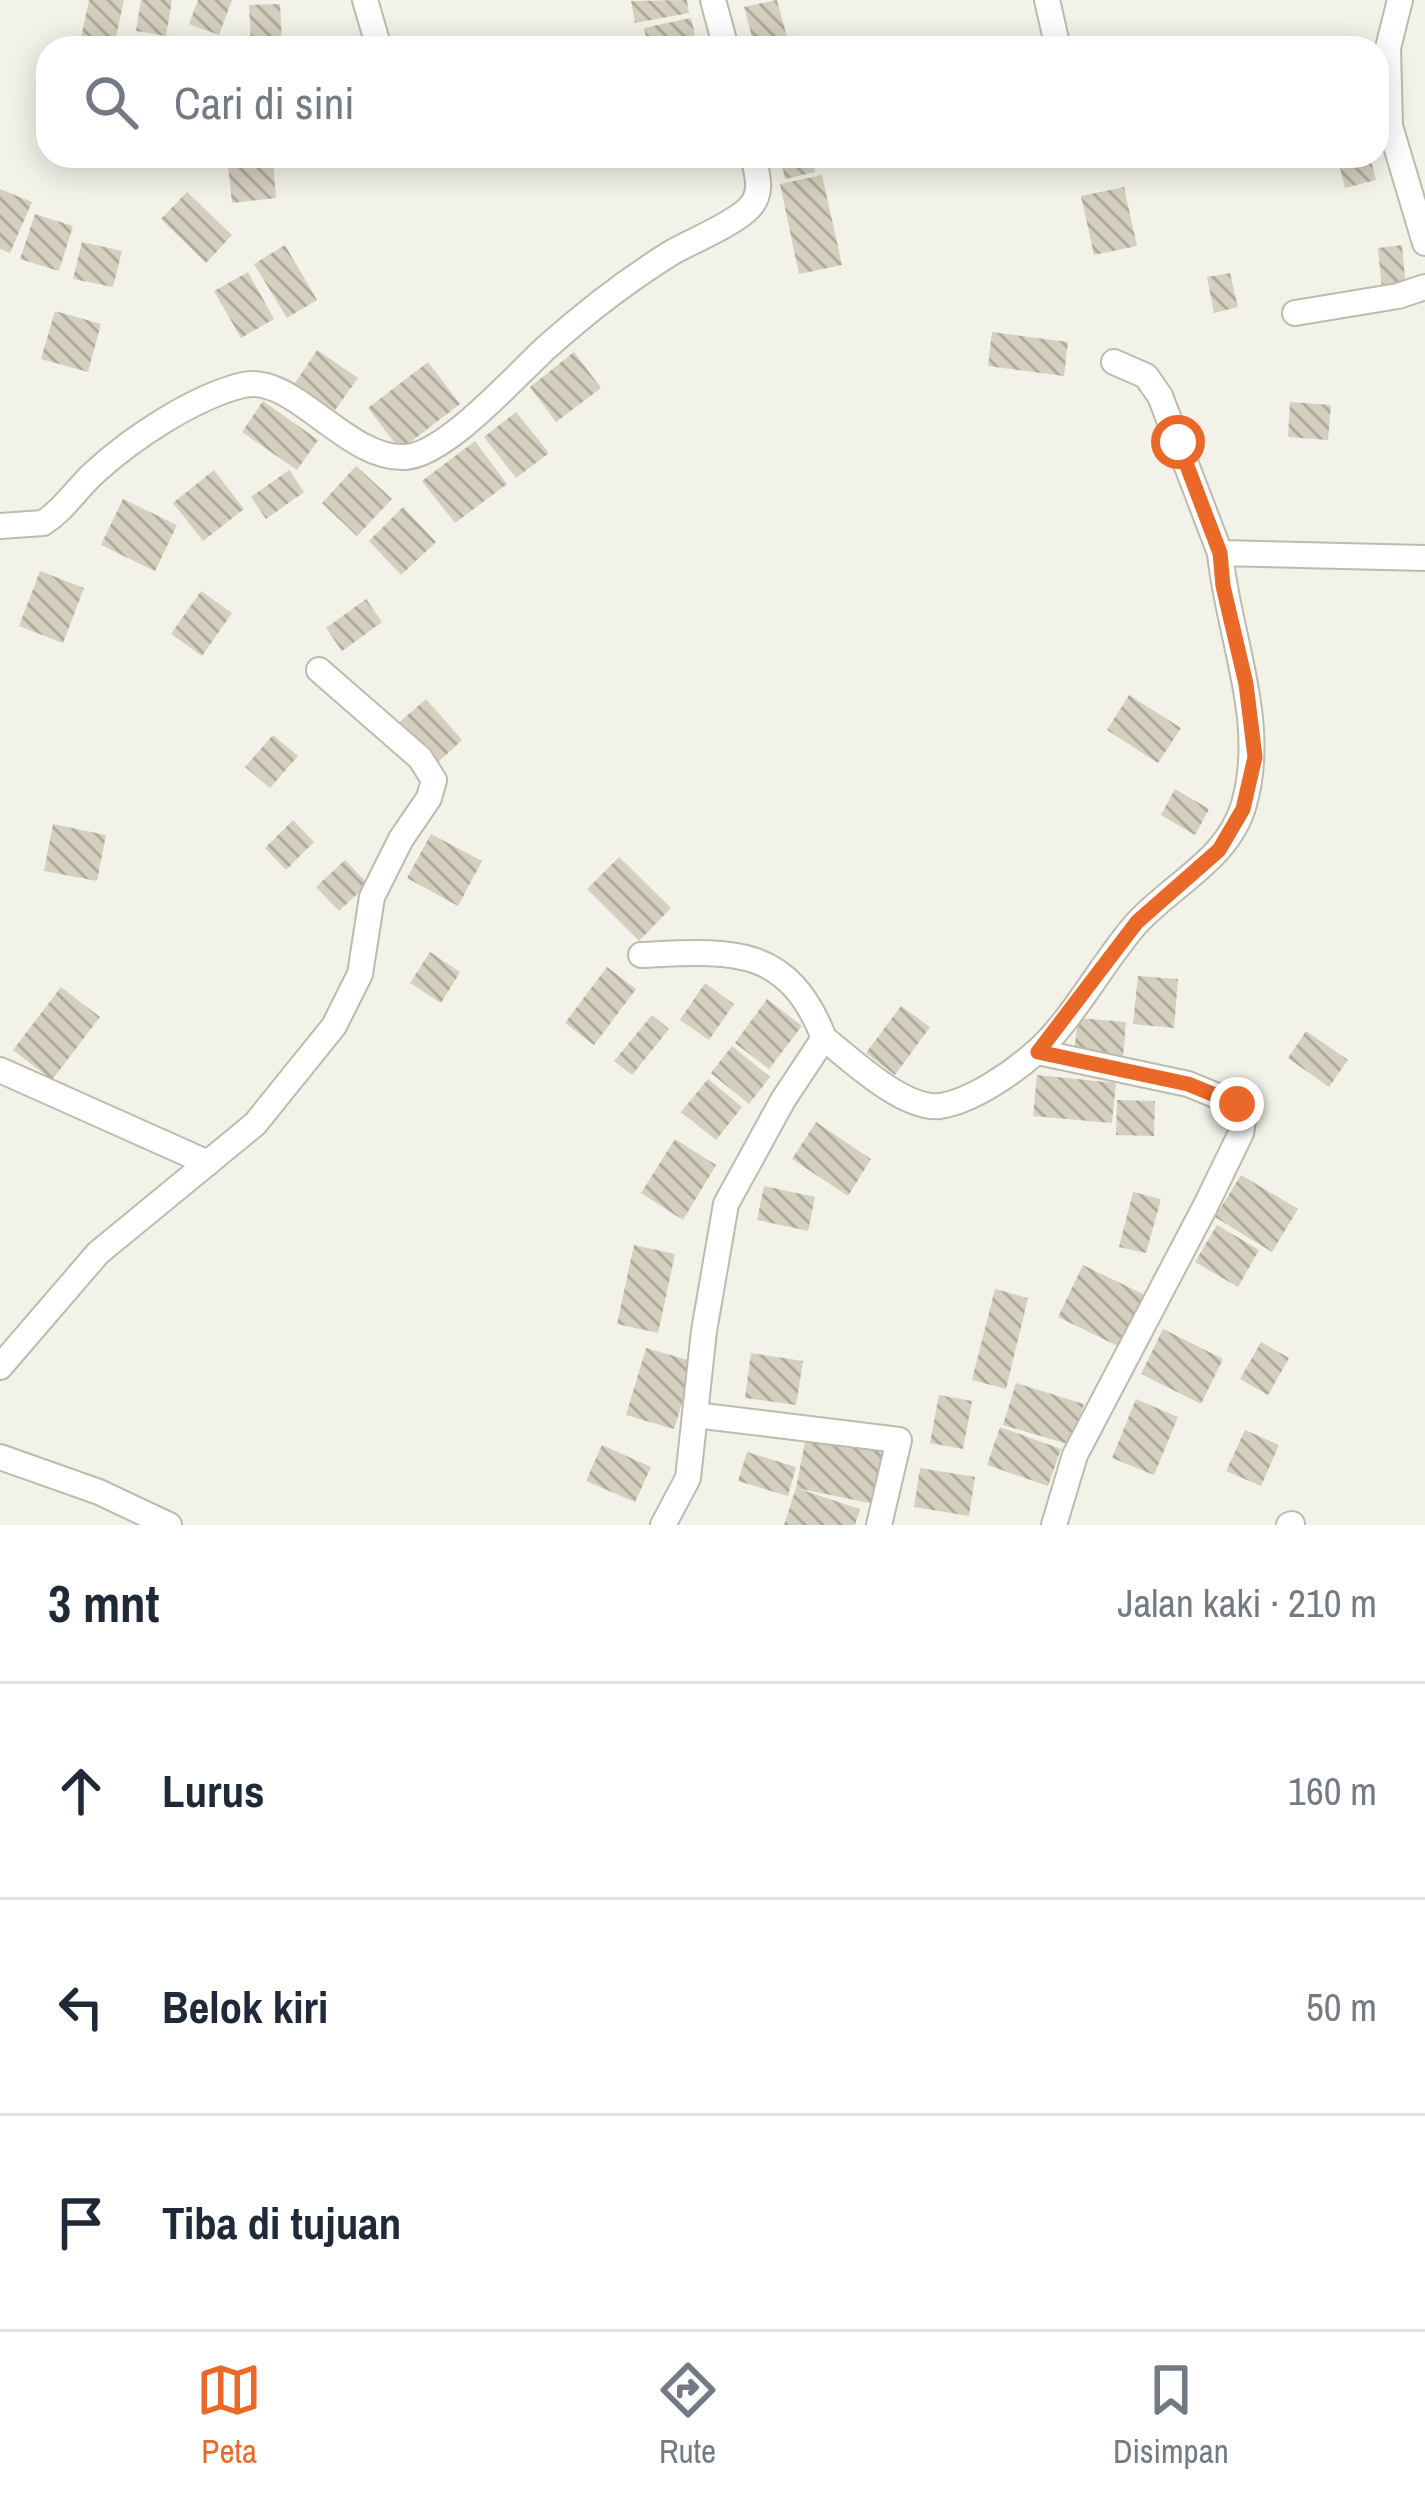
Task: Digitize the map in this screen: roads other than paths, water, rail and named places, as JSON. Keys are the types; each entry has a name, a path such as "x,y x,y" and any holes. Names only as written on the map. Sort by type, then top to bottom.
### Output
{"street":[{"path":"365,0 376,36"},
{"path":"713,0 723,36"},
{"path":"1047,0 1055,36"},
{"path":"1389,44 1400,0"},
{"path":"1389,140 1425,243"},
{"path":"0,526 43,523 95,472 156,425 246,384 281,392 328,426 375,451 401,458 423,453 595,304 671,253 748,210 759,182 756,168"},
{"path":"1295,313 1399,296 1425,287"},
{"path":"641,955 717,954 770,966 789,977 811,1004 824,1039 886,1089 936,1107 975,1094 1038,1052 1137,922 1219,850 1243,809 1255,757 1220,553 1160,396 1146,376 1114,362"},
{"path":"1220,553 1425,558"},
{"path":"0,1367 98,1253 255,1124 334,1026 360,974 372,897 401,839 429,798 434,780 420,758 319,670"},
{"path":"663,1525 688,1478 704,1331 727,1204 783,1100 824,1039"},
{"path":"1038,1052 1188,1084 1237,1104 1244,1116 1241,1133 1215,1187 1075,1455 1054,1525"},
{"path":"0,1070 208,1163"},
{"path":"695,1415 899,1440 879,1525"},
{"path":"0,1457 99,1492 169,1525"}]}
